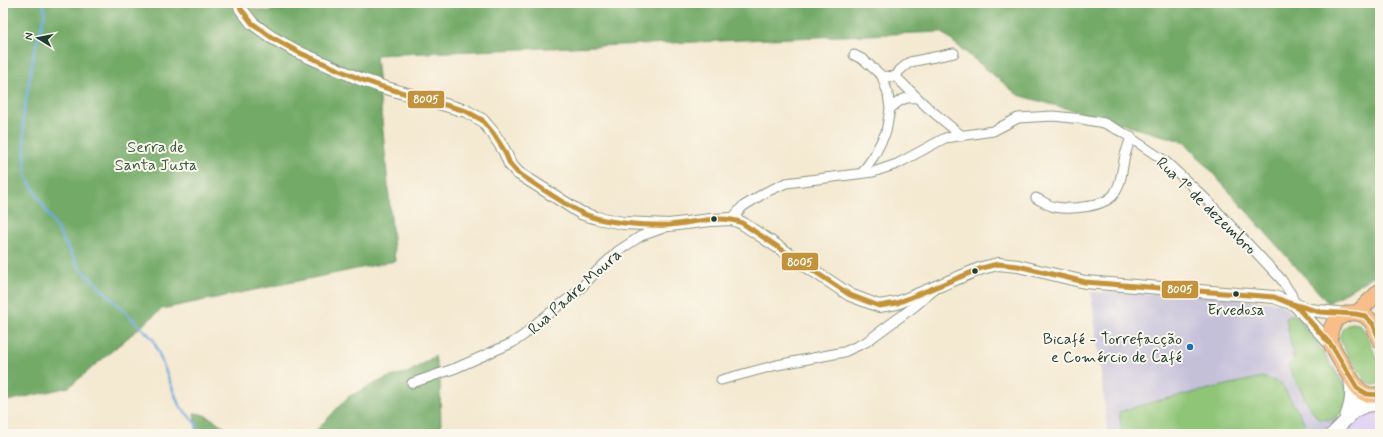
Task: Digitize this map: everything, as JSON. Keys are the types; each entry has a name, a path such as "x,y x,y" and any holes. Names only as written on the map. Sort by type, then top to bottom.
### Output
{"main road":[{"path":"1377,396 1357,388 1332,346 1330,334 1338,319 1351,314 1380,291"},
{"path":"1380,297 1375,313 1375,326 1380,341"},
{"path":"1351,314 1363,315 1375,326"}],"street":[{"path":"239,3 252,23 271,37 313,59 383,87 466,111 482,120 493,132 504,150 510,164 518,172 581,213 623,223 669,225 732,219 742,223 850,295 879,306 897,303 982,268 998,264 1018,266 1085,282 1274,297 1296,306 1316,311 1351,314"},
{"path":"895,77 900,70 910,62 954,53"},
{"path":"854,55 864,60 882,76 888,94 890,109 886,132 874,156 862,173"},
{"path":"882,76 895,77 917,98 962,136"},
{"path":"890,109 901,99 910,97 917,98"},
{"name":"Rua 1º de dezembro","path":"732,219 742,207 766,192 786,183 873,172 897,164 945,138 993,131 1018,118 1053,116 1082,119 1104,123 1131,137 1165,161 1204,197 1281,278 1291,294 1296,306"},
{"path":"1036,198 1055,207 1068,208 1100,203 1110,198 1115,193 1120,179 1131,137"},
{"name":"Rua Padre Moura","path":"412,383 456,368 512,343 577,292 618,251 641,236 669,225"},
{"path":"721,380 777,365 844,352 866,342 915,306 939,286"},
{"path":"1296,306 1332,346"},
{"path":"1344,422 1351,403 1352,393 1350,375"},
{"path":"1355,411 1366,406 1377,396"},
{"path":"1332,434 1355,411 1377,396"}],"shaded area":[{"path":"1091,292 1209,295 1278,303 1303,319 1350,391 1338,419 1319,434 1108,434"},
{"path":"1368,412 1380,412 1380,434 1343,434 1350,424"}],"green space":[{"name":"Serra de Santa Justa","path":"3,3 239,3 247,7 269,11 284,9 300,3 1380,3 1380,272 1328,303 1185,142 1018,95 941,32 376,55 395,261 162,309 69,387 3,402"},
{"path":"1294,314 1334,369 1346,391 1346,405 1332,420 1318,419 1308,404 1288,366 1294,360 1286,318"},
{"path":"1352,323 1359,324 1365,331 1380,365 1380,383 1376,385 1369,384 1365,381 1341,343 1340,336 1342,331 1347,325"},
{"path":"435,356 440,382 441,434 313,434 348,397 386,378 409,372"},
{"path":"1262,377 1281,383 1306,425 1302,434 1122,434 1119,412 1156,401"},
{"path":"194,413 210,418 233,434 197,434"}],"waterway":[{"path":"43,3 45,13 34,53 23,116 26,176 79,267 153,339 179,405 197,425 199,434"}],"transit line":[{"name":"8005","path":"239,3 241,9 252,23 271,37 300,53 360,79 466,111 482,120 493,133 504,150 510,164 518,173 564,203 588,216 624,223 649,225 670,225 716,219 734,220 742,223 850,295 879,306 897,303 982,268 998,264 1018,266 1085,282 1274,297 1296,306 1332,346 1357,388 1367,394 1380,395"},
{"name":"8005","path":"1289,303 1320,312 1365,316 1373,324 1380,341"}],"place":[{"name":"Ervedosa","path":"1236,294"},
{"name":"Bicafé - Torrefacção e Comércio de Café","path":"1190,347"}]}
